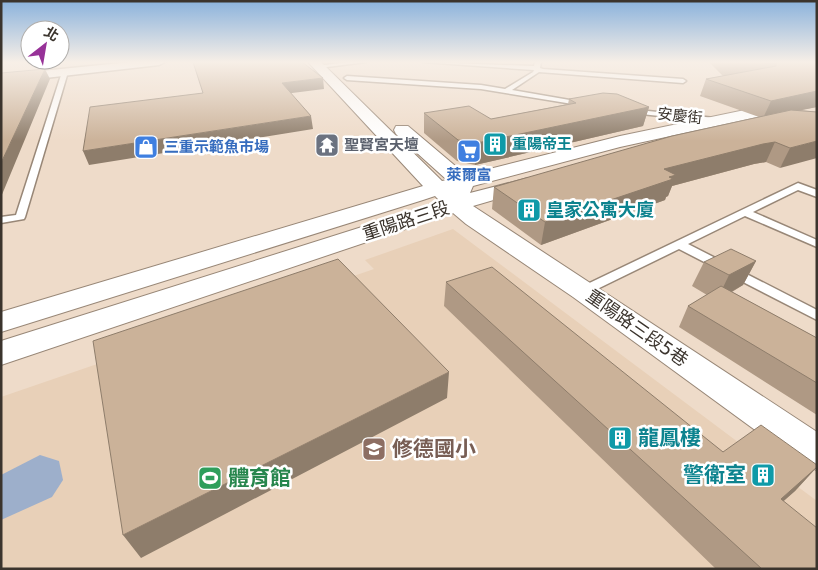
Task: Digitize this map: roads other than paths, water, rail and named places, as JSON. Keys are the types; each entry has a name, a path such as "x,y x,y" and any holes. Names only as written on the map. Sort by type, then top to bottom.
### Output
{"main road":[{"path":"350,89 453,192"},
{"path":"358,89 394,123 453,192"},
{"name":"重陽路三段","path":"1,353 556,157 817,99"},
{"name":"重陽路三段","path":"1,322 453,192 585,168 817,113"},
{"name":"重陽路三段5巷","path":"453,192 474,219 583,291 817,453"}],"lane":[{"path":"1,220 20,217 60,89"},
{"path":"494,89 589,105"},
{"name":"安慶街","path":"627,110 716,120"},
{"path":"583,291 798,186 817,194"},
{"path":"744,212 817,244"},
{"path":"679,244 817,316"}],"water":[{"path":"40,455 59,461 63,480 52,497 1,520 1,475"}],"place":[{"name":"重陽帝王","path":"495,144"},
{"name":"聖賢宮天壇","path":"327,145"},
{"name":"三重示範魚市場","path":"146,147"},
{"name":"萊爾富","path":"469,151"},
{"name":"皇家公寓大廈","path":"529,210"},
{"name":"龍鳳樓","path":"620,438"},
{"name":"修德國小","path":"374,449"},
{"name":"警衛室","path":"763,475"},
{"name":"體育館","path":"210,478"}]}
